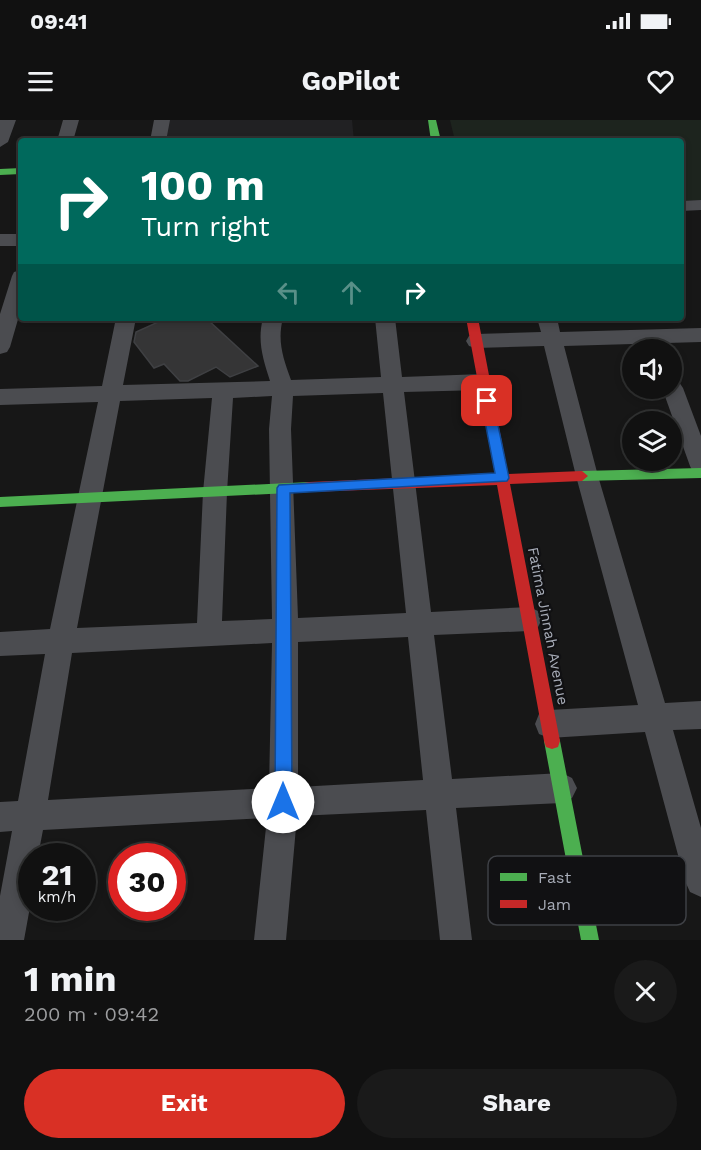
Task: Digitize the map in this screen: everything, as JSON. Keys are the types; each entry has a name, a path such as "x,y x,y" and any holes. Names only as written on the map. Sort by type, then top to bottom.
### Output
{"street":[{"path":"0,142 8,120"},
{"path":"66,138 71,120"},
{"path":"159,138 162,120"},
{"path":"432,120 435,138"},
{"path":"0,172 18,171"},
{"path":"0,240 18,240"},
{"path":"0,347 18,286"},
{"path":"8,940 61,641 125,321"},
{"path":"270,940 283,802 285,630 284,488 280,429 283,388 270,349 272,321"},
{"path":"385,321 456,940"},
{"name":"Fatima Jinnah Avenue","path":"473,321 575,856"},
{"path":"550,329 586,476 701,881"},
{"path":"476,341 550,329 651,335 701,335"},
{"path":"0,397 483,382"},
{"path":"209,634 215,492 223,390"},
{"path":"676,399 701,466"},
{"path":"0,502 502,478 701,473"},
{"path":"0,644 529,619"},
{"path":"549,724 701,715"},
{"path":"0,818 562,788"},
{"name":"Fatima Jinnah Avenue","path":"587,925 590,940"}],"shaded area":[{"path":"163,120 352,120 354,138 160,138"},
{"path":"450,120 701,120 701,200 684,201 684,138 454,138"}],"building":[{"path":"160,321 209,321 258,366 230,377 216,367 188,381 180,381 164,364 154,368 134,342 136,332"}],"traffic: fast":[{"path":"432,120 435,138"},
{"path":"0,172 18,171"},
{"path":"582,476 701,473"},
{"path":"0,502 309,487"},
{"path":"552,741 574,856"},
{"path":"587,925 590,940"}],"traffic: jam":[{"path":"473,321 552,741"},
{"path":"309,487 582,476"}],"route":[{"path":"283,802 284,488 502,478 487,401"}]}
